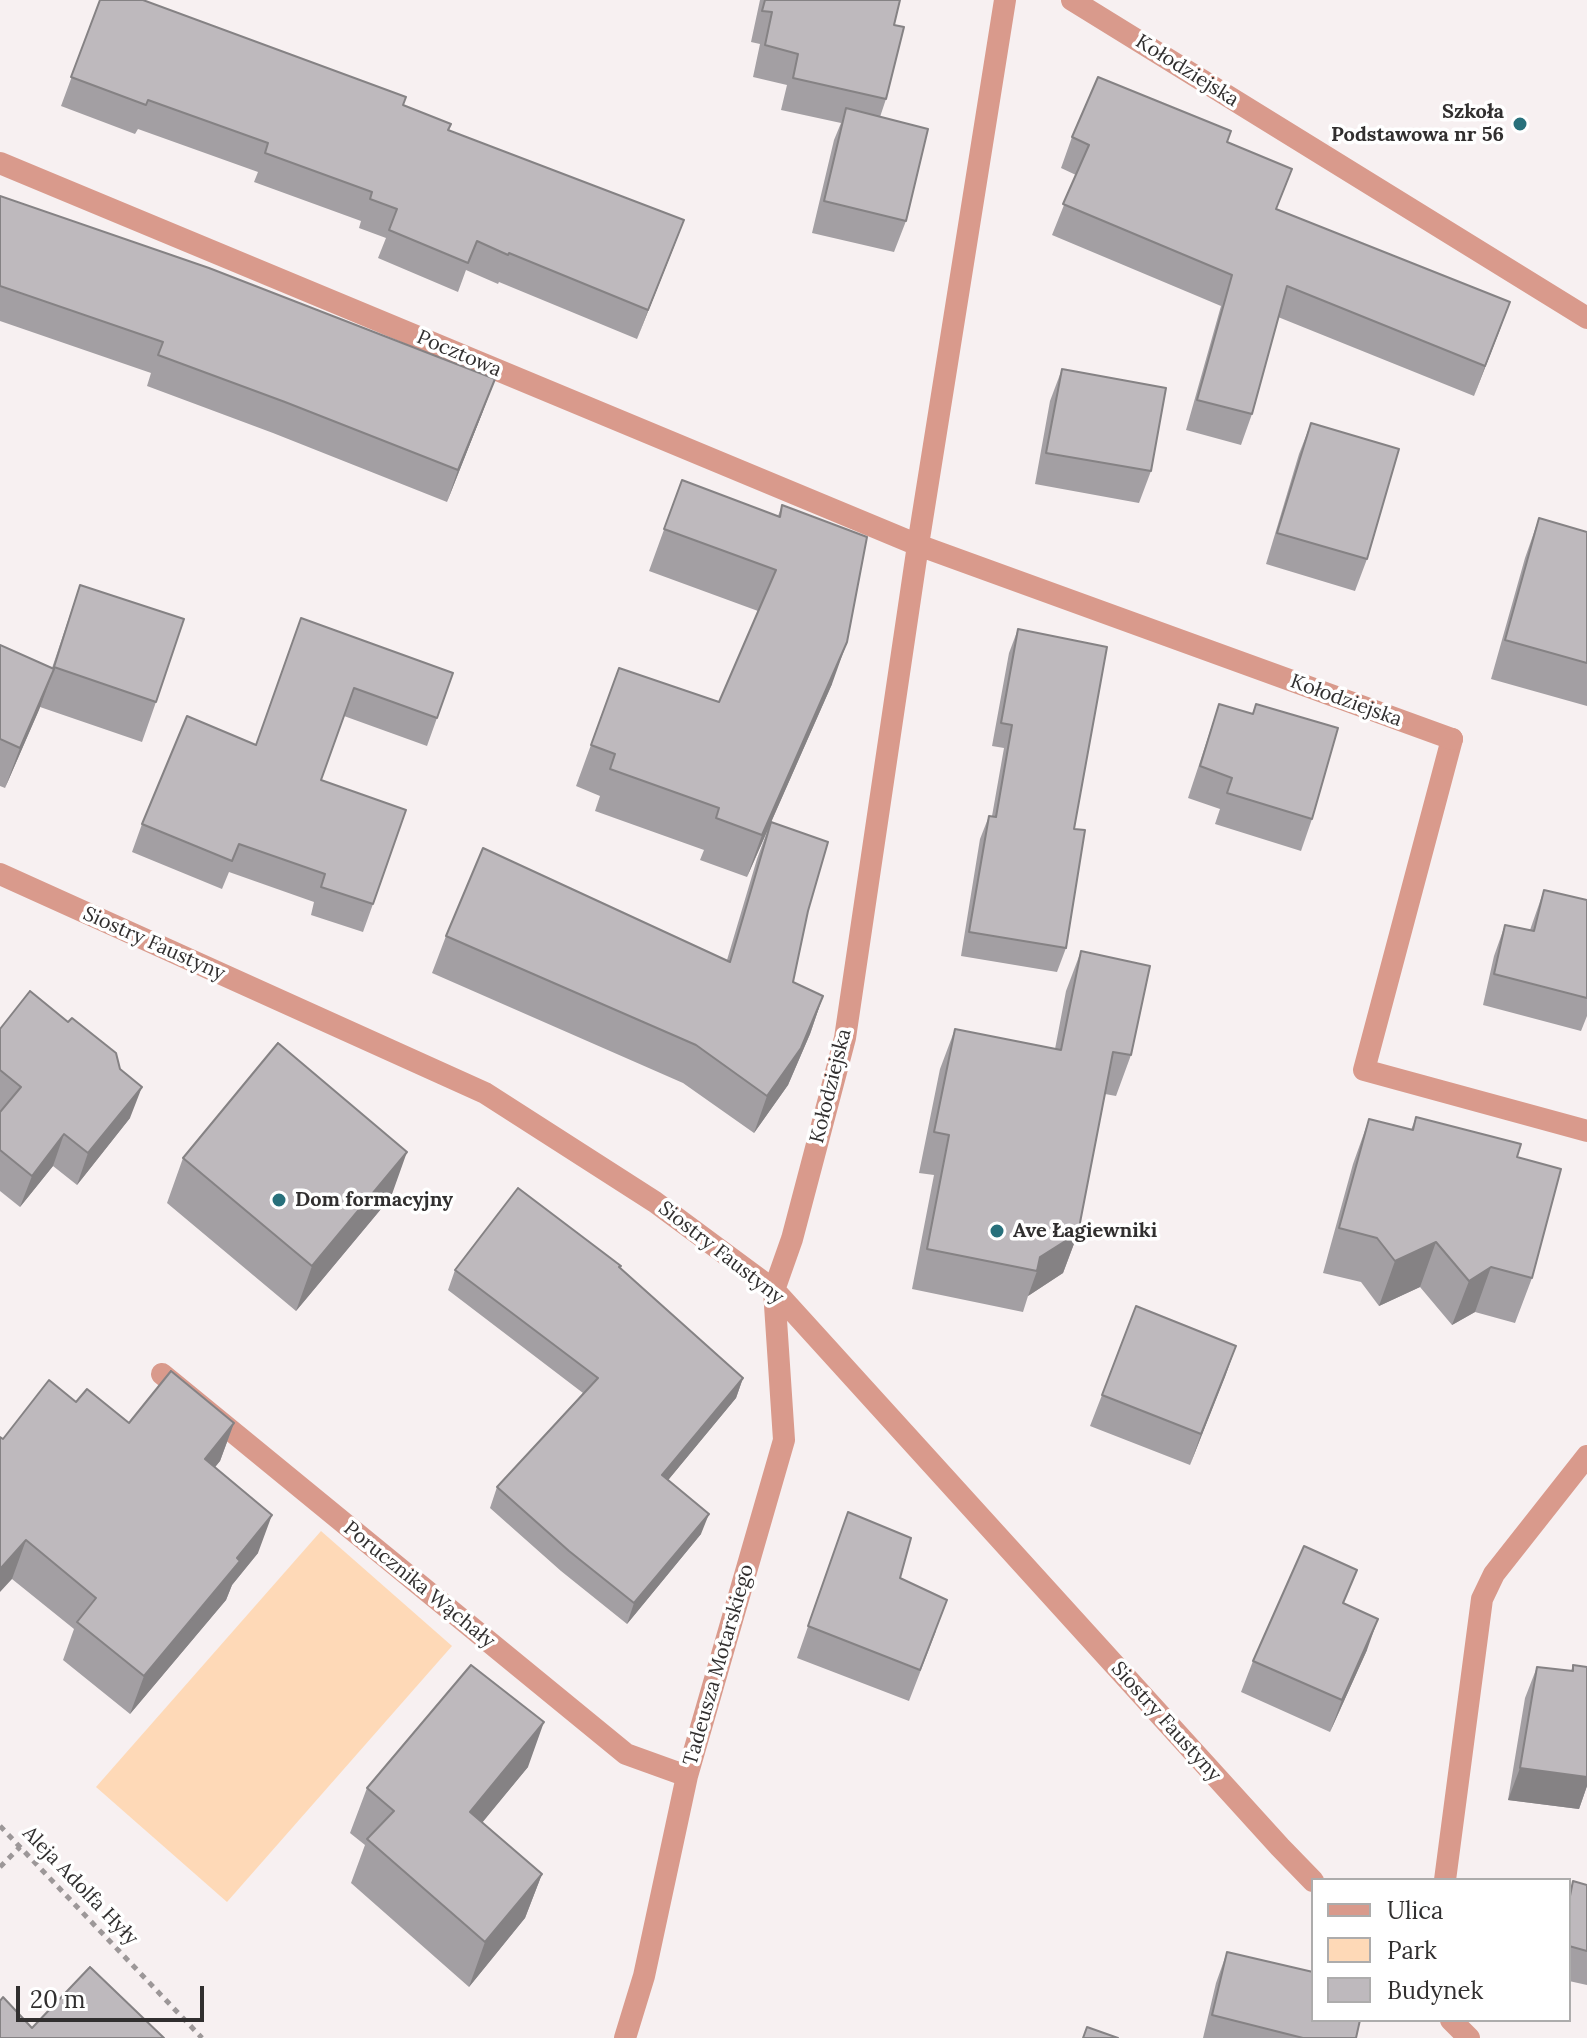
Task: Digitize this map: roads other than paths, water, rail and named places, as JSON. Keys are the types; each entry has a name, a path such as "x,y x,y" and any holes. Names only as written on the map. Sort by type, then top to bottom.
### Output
{"street":[{"name":"Kołodziejska","path":"774,1290 792,1239 845,1038 918,545 1005,0"},
{"name":"Kołodziejska","path":"1072,0 1587,318"},
{"name":"Pocztowa","path":"0,163 918,545"},
{"name":"Kołodziejska","path":"918,545 1452,739 1364,1070 1587,1131"},
{"name":"Siostry Faustyny","path":"0,874 485,1093 655,1202 774,1290 1311,1879"},
{"name":"Tadeusza Motarskiego","path":"625,2038 644,1976 687,1776 784,1440 774,1290"},
{"name":"Porucznika Wąchały","path":"162,1374 626,1754 687,1776"},
{"path":"1445,1878 1482,1599 1494,1574 1587,1456"},
{"path":"1453,2022 1469,2038"}],"place":[{"name":"Szkoła Podstawowa nr 56","path":"1520,124"},
{"name":"Dom formacyjny","path":"279,1200"},
{"name":"Ave Łagiewniki","path":"997,1231"}]}
